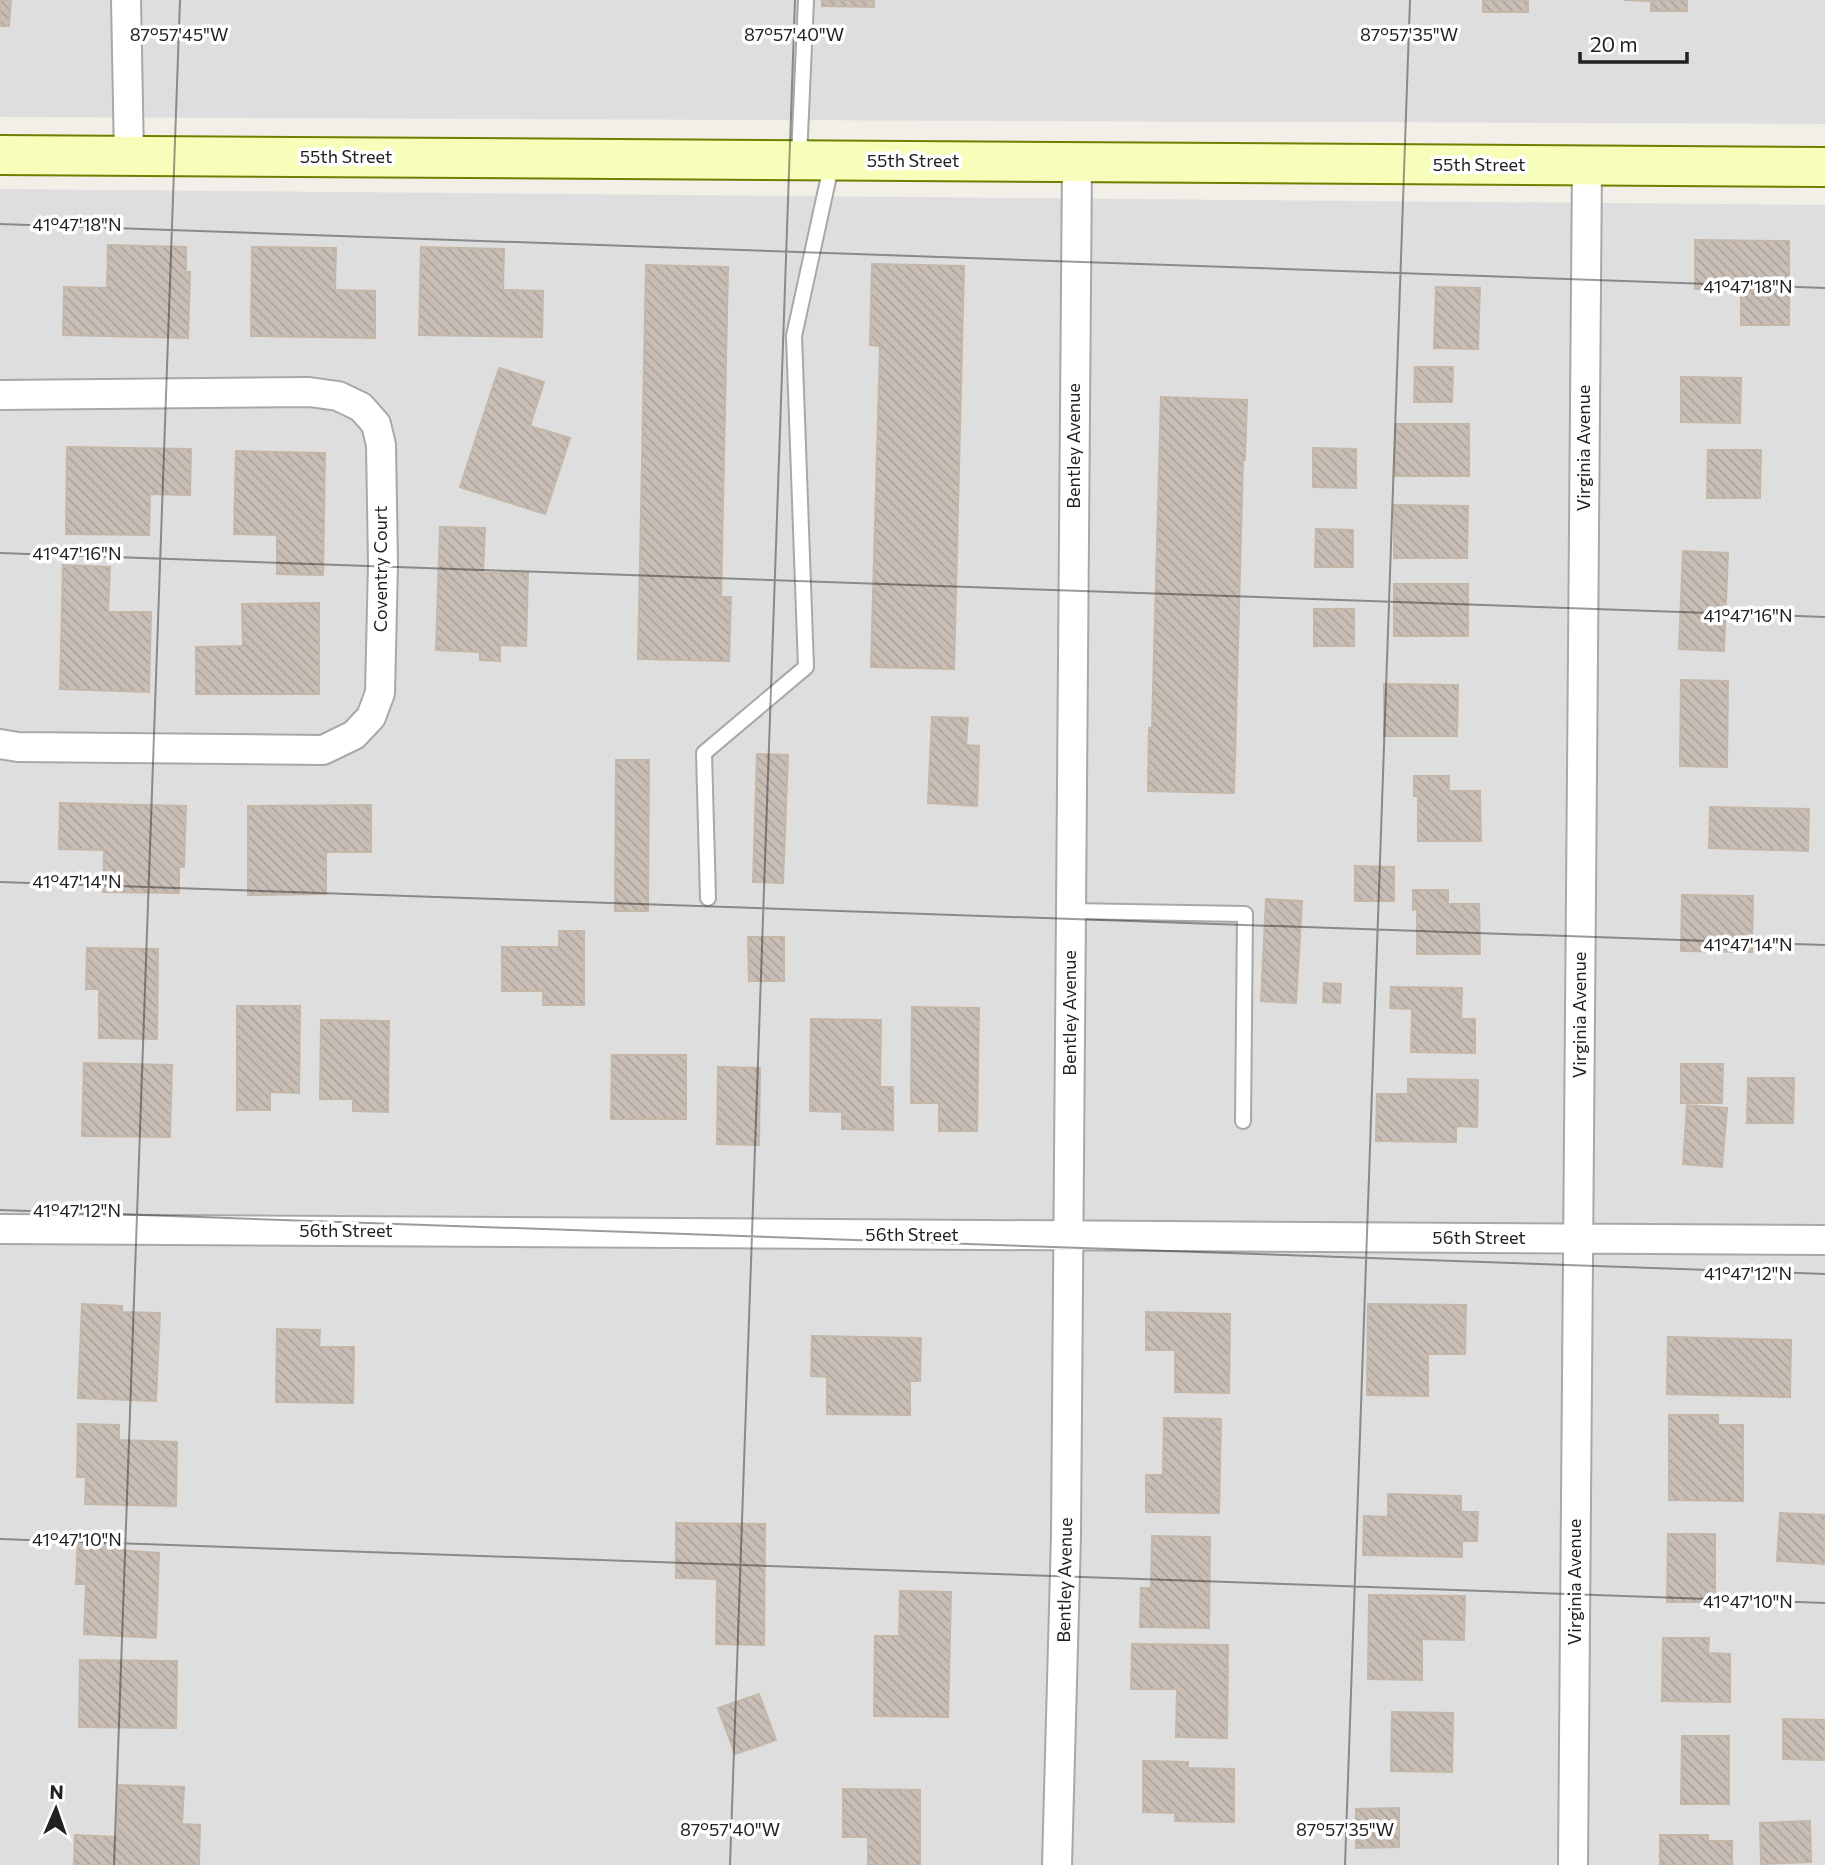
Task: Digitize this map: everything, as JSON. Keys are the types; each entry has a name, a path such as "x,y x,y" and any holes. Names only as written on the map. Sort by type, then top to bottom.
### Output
{"main road":[{"name":"55th Street","path":"0,155 1825,167"}],"street":[{"path":"127,0 129,156"},
{"name":"Bentley Avenue","path":"1057,1865 1065,1603 1077,162"},
{"name":"Virginia Avenue","path":"1573,1865 1587,165"},
{"name":"Coventry Court","path":"0,395 309,392 338,396 361,407 376,424 381,445 383,564 380,693 371,717 354,736 323,750 18,747 0,744"},
{"name":"56th Street","path":"0,1229 1825,1240"}],"lane":[{"path":"708,898 704,753 806,667 794,336 815,160 806,0"},
{"path":"1071,911 1245,914 1243,1121"}],"shaded area":[{"path":"0,0 1825,0 1825,124 0,117"},
{"path":"0,189 1825,205 1825,1865 0,1865"}],"building":[{"path":"0,0 11,0 9,26 0,26"},
{"path":"822,0 874,0 874,7 822,6"},
{"path":"1483,0 1528,0 1528,12 1483,12"},
{"path":"1624,0 1687,0 1687,11 1651,11 1651,1"},
{"path":"1695,240 1789,241 1789,325 1741,325 1741,289 1695,289"},
{"path":"108,245 186,247 186,272 190,272 188,338 63,335 64,287 107,288"},
{"path":"252,247 336,248 335,290 375,291 375,338 251,336"},
{"path":"421,247 504,249 503,290 543,291 542,337 419,335"},
{"path":"872,264 964,266 954,669 871,667 880,346 870,345"},
{"path":"646,265 728,267 721,597 731,597 729,661 638,659"},
{"path":"1436,287 1480,288 1478,349 1434,348"},
{"path":"1415,367 1453,367 1452,402 1414,402"},
{"path":"499,368 544,382 530,426 570,438 545,514 460,487"},
{"path":"1681,377 1741,378 1740,423 1681,422"},
{"path":"1161,397 1247,400 1234,793 1148,791"},
{"path":"1396,424 1469,424 1469,476 1395,476"},
{"path":"67,447 191,449 190,495 150,494 149,535 66,534"},
{"path":"1313,448 1356,449 1356,488 1313,487"},
{"path":"1708,450 1761,450 1760,498 1707,498"},
{"path":"236,451 325,453 323,575 277,574 277,535 234,534"},
{"path":"1394,505 1468,506 1467,558 1394,558"},
{"path":"440,527 485,528 483,573 528,573 526,646 500,645 500,661 480,660 480,652 436,650"},
{"path":"1316,529 1353,530 1353,567 1315,567"},
{"path":"1683,551 1728,553 1724,651 1679,649"},
{"path":"63,565 110,567 108,612 151,612 149,692 60,689"},
{"path":"1394,584 1468,584 1468,636 1394,636"},
{"path":"319,603 319,694 196,694 196,647 243,646 242,604"},
{"path":"1314,609 1354,609 1354,646 1314,646"},
{"path":"1681,680 1728,681 1727,767 1680,766"},
{"path":"1384,684 1458,685 1457,736 1384,736"},
{"path":"932,717 968,718 966,745 979,746 977,806 928,803"},
{"path":"757,754 788,755 783,883 753,882"},
{"path":"616,760 649,760 648,911 615,911"},
{"path":"1414,776 1449,776 1449,791 1480,791 1481,841 1418,841 1418,796 1414,796"},
{"path":"60,803 186,806 184,867 179,867 179,893 103,892 104,850 59,849"},
{"path":"371,805 371,852 326,852 326,894 248,895 248,806"},
{"path":"1710,807 1809,809 1808,851 1709,848"},
{"path":"1355,866 1394,867 1394,901 1355,901"},
{"path":"1413,890 1448,890 1448,904 1479,904 1480,954 1417,954 1417,909 1413,910"},
{"path":"1682,895 1753,896 1752,952 1681,951"},
{"path":"1266,899 1302,901 1296,1003 1261,1001"},
{"path":"559,931 584,931 584,1005 543,1005 543,991 502,991 502,947 559,947"},
{"path":"748,937 784,937 784,981 749,981"},
{"path":"87,948 158,949 157,1039 99,1038 99,989 86,989"},
{"path":"1324,983 1341,984 1340,1003 1323,1002"},
{"path":"1391,987 1462,988 1461,1019 1475,1019 1475,1053 1411,1052 1412,1009 1390,1008"},
{"path":"237,1006 300,1006 299,1093 270,1092 270,1110 237,1110"},
{"path":"912,1007 979,1008 977,1131 939,1131 939,1103 911,1103"},
{"path":"811,1019 881,1020 880,1087 893,1087 893,1130 842,1129 842,1112 810,1111"},
{"path":"321,1020 389,1021 388,1112 353,1111 353,1099 320,1099"},
{"path":"612,1055 686,1055 686,1119 611,1119"},
{"path":"84,1063 172,1065 170,1137 82,1136"},
{"path":"1681,1064 1723,1064 1722,1103 1681,1103"},
{"path":"718,1067 760,1068 759,1145 717,1144"},
{"path":"1748,1078 1794,1078 1793,1123 1747,1123"},
{"path":"1408,1079 1478,1080 1477,1127 1456,1126 1456,1142 1376,1141 1377,1094 1408,1094"},
{"path":"1687,1105 1727,1108 1722,1167 1683,1164"},
{"path":"82,1304 122,1306 122,1312 160,1313 156,1401 78,1398"},
{"path":"1368,1304 1466,1305 1465,1354 1428,1354 1428,1396 1367,1395"},
{"path":"1146,1312 1230,1314 1229,1393 1175,1392 1175,1350 1146,1350"},
{"path":"277,1329 320,1330 319,1347 354,1347 353,1403 276,1402"},
{"path":"812,1336 921,1338 920,1381 910,1381 910,1415 827,1414 827,1377 811,1376"},
{"path":"1668,1337 1791,1340 1790,1397 1667,1394"},
{"path":"1669,1415 1718,1415 1718,1425 1743,1425 1743,1501 1669,1500"},
{"path":"1164,1418 1221,1419 1219,1513 1146,1512 1146,1475 1163,1475"},
{"path":"78,1424 119,1425 119,1440 177,1442 176,1506 85,1504 86,1477 77,1477"},
{"path":"1388,1494 1461,1496 1461,1512 1478,1512 1477,1541 1462,1541 1462,1557 1363,1555 1364,1516 1388,1517"},
{"path":"1780,1513 1825,1515 1825,1564 1777,1561"},
{"path":"676,1523 765,1524 764,1645 716,1644 717,1579 676,1578"},
{"path":"78,1534 119,1536 118,1550 159,1553 156,1638 84,1634 86,1584 76,1584"},
{"path":"1668,1534 1715,1534 1715,1602 1667,1602"},
{"path":"1152,1536 1210,1537 1209,1628 1140,1627 1141,1588 1151,1588"},
{"path":"900,1591 951,1592 948,1717 874,1716 875,1636 899,1636"},
{"path":"1369,1595 1465,1596 1464,1640 1422,1639 1422,1680 1368,1679"},
{"path":"1663,1638 1709,1638 1708,1653 1730,1654 1730,1702 1662,1701"},
{"path":"1132,1644 1228,1645 1227,1738 1176,1737 1177,1689 1131,1689"},
{"path":"80,1660 177,1661 176,1728 79,1727"},
{"path":"759,1694 776,1740 735,1754 718,1708"},
{"path":"1392,1712 1453,1713 1452,1772 1391,1771"},
{"path":"1783,1719 1825,1720 1825,1760 1783,1759"},
{"path":"1682,1736 1729,1736 1729,1804 1681,1804"},
{"path":"1143,1761 1188,1762 1188,1768 1234,1769 1234,1822 1175,1821 1175,1813 1143,1812"},
{"path":"119,1785 184,1787 182,1824 200,1825 199,1865 74,1865 75,1835 117,1837"},
{"path":"843,1789 920,1790 920,1865 868,1865 868,1837 843,1837"},
{"path":"1399,1808 1399,1847 1356,1848 1356,1809"},
{"path":"1810,1821 1811,1862 1761,1864 1760,1823"},
{"path":"1660,1835 1708,1835 1708,1841 1732,1841 1732,1865 1660,1865"}]}
